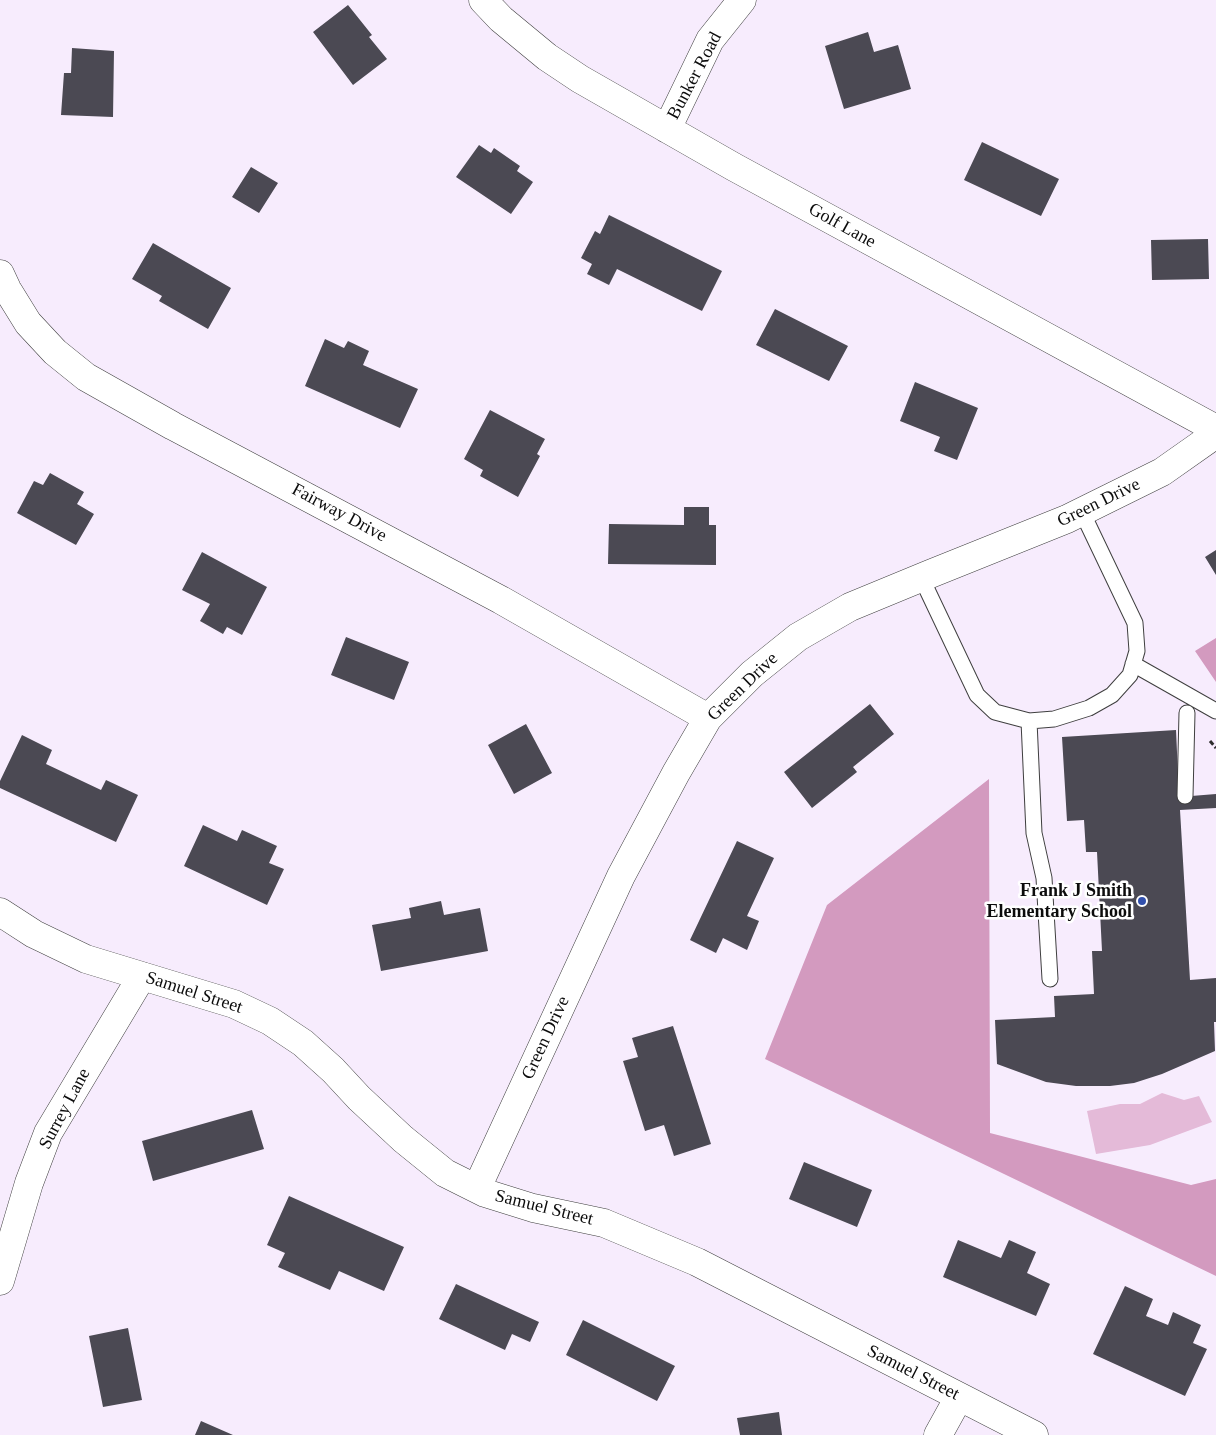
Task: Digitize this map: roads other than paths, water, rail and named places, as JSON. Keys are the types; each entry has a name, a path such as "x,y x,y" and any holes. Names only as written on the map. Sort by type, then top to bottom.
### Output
{"street":[{"name":"Golf Lane","path":"483,0 501,19 547,57 580,79 734,167 1216,429"},
{"name":"Bunker Road","path":"667,129 710,40 742,0"},
{"name":"Fairway Drive","path":"0,274 7,290 28,323 55,352 86,377 173,426 501,600 708,718"},
{"name":"Green Drive","path":"477,1188 621,876 708,718 752,674 798,637 850,607 1082,512 1162,472 1216,434"},
{"name":"Samuel Street","path":"0,912 34,934 86,959 234,1004 270,1021 303,1043 403,1139 445,1173 485,1193 532,1208 604,1223 697,1262 1034,1435"},
{"name":"Surrey Lane","path":"0,1281 29,1183 48,1133 142,976"},
{"path":"938,1435 960,1397"}],"lane":[{"path":"921,577 977,694 995,712 1029,721 1054,719 1088,708 1112,695 1130,675 1137,651 1134,623 1082,512"},
{"path":"1133,664 1216,711"},
{"path":"1184,796 1187,713"},
{"path":"1029,721 1034,833 1044,878 1050,979"}],"place":[{"name":"Frank J Smith Elementary School","path":"1142,901"}]}
